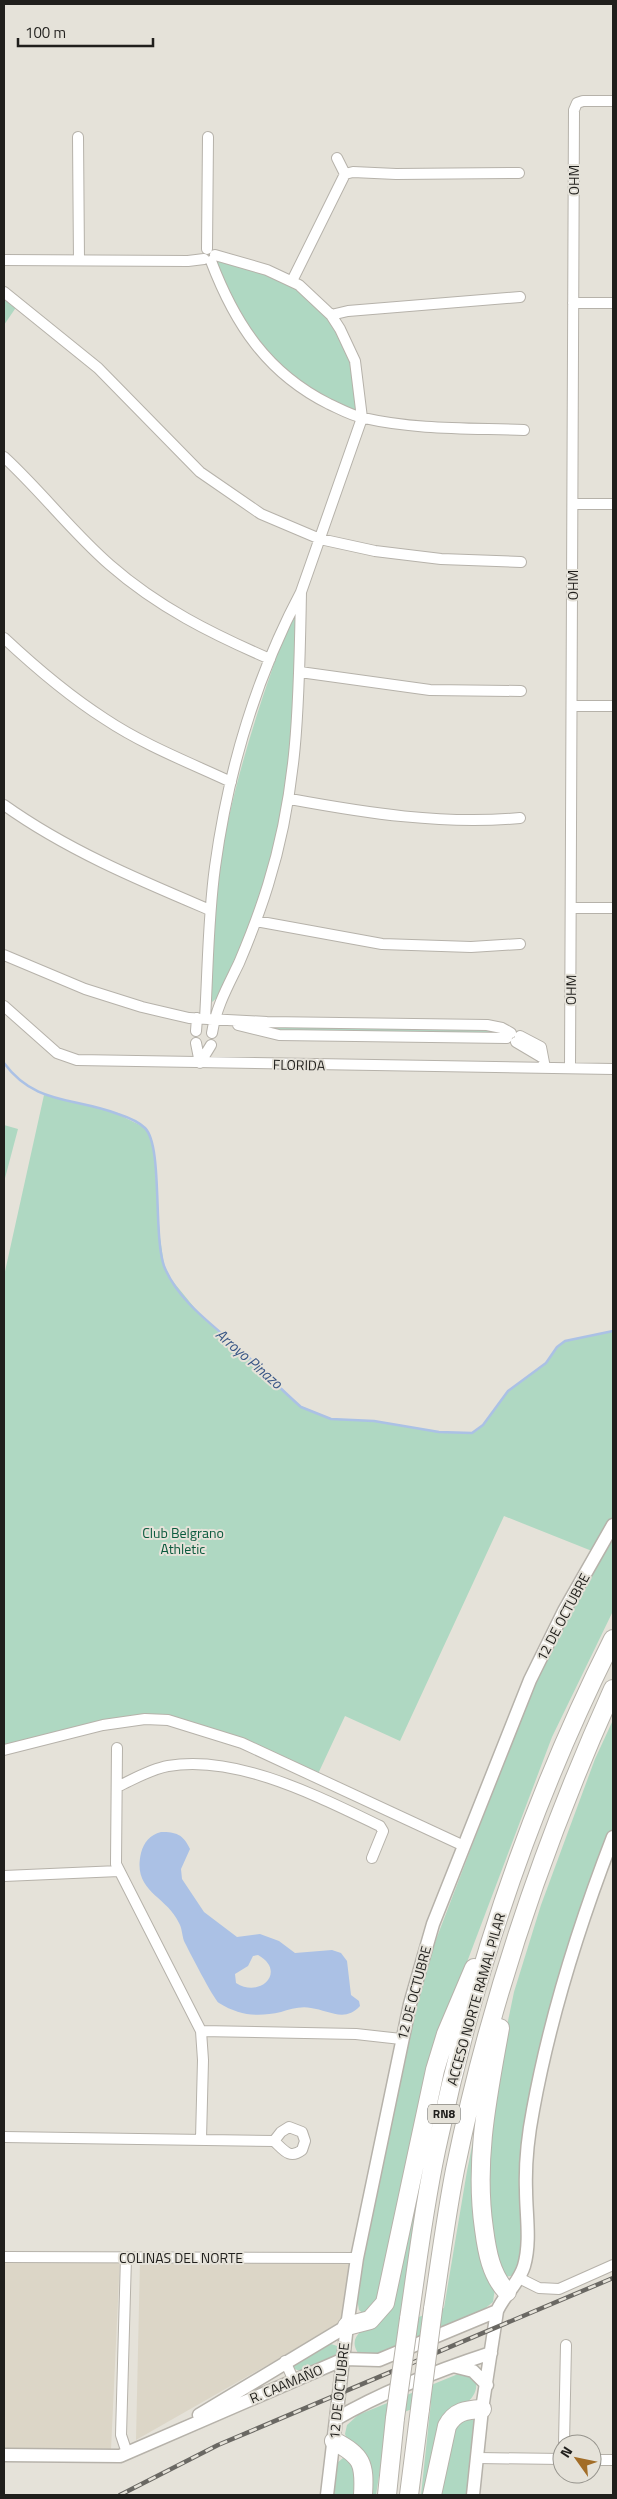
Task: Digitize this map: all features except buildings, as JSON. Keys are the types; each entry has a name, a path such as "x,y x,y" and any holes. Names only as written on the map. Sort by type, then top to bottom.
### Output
{"highway":[{"name":"ACCESO NORTE RAMAL PILAR","path":"386,2495 409,2320 439,2136 460,2048 500,1914 545,1789 613,1639"},
{"name":"ACCESO NORTE RAMAL PILAR","path":"410,2495 433,2309 448,2210 466,2118 514,1941 560,1813 613,1689"},
{"path":"347,2326 370,2320 385,2303 435,2070 462,1994 500,1914"},
{"path":"507,2292 499,2284 488,2255 480,2203 479,2166 489,2084 514,1941"},
{"path":"432,2495 447,2426 451,2418 463,2411 482,2408"},
{"path":"334,2441 354,2453 360,2460 364,2474 363,2495"}],"street":[{"name":"OHM","path":"570,1068 574,110 577,103 583,101 613,101"},
{"path":"208,136 209,256 233,311 256,347 293,382 325,402 362,418 447,428 524,430"},
{"path":"78,137 79,260"},
{"path":"337,158 345,174"},
{"path":"292,281 345,174 353,172 396,174 519,173"},
{"path":"4,260 188,261 209,256 267,270 292,281 311,295 331,315 340,329 355,362 362,418 301,592 270,659 251,711 231,782 219,843 210,910 209,1019 212,1033"},
{"path":"4,292 98,368 200,472 254,510 320,539 403,555 521,562"},
{"path":"331,315 348,311 520,297"},
{"path":"574,303 613,303"},
{"path":"4,457 95,550 132,582 177,615 208,632 270,659"},
{"path":"573,504 613,504"},
{"path":"196,1031 209,1019 256,921 278,851 290,799 296,753 301,592"},
{"path":"4,638 55,683 105,720 159,750 231,782"},
{"path":"300,672 430,690 521,691"},
{"path":"572,706 613,706"},
{"path":"290,799 344,809 406,817 466,820 520,818"},
{"path":"4,805 82,852 125,874 210,910"},
{"path":"571,908 613,908"},
{"path":"256,921 382,944 462,947 520,944"},
{"path":"4,955 61,980 103,995 180,1017 495,1026 513,1037 541,1047 544,1063"},
{"name":"FLORIDA","path":"4,1006 48,1046 68,1058 95,1062 544,1063 570,1068 613,1068"},
{"path":"209,1019 279,1035 513,1037"},
{"path":"495,1026 495,1037"},
{"path":"196,1043 200,1062"},
{"path":"200,1062 211,1045"},
{"name":"12 DE OCTUBRE","path":"327,2495 357,2258 401,2039 433,1924 534,1672 564,1611 613,1525"},
{"path":"7,1749 103,1725 145,1719 168,1720 242,1743 464,1846"},
{"path":"117,1748 119,1786 115,1854 119,1871 201,2031 203,2060 201,2139"},
{"path":"119,1786 166,1766 183,1764 224,1766 263,1776 380,1826 383,1831 372,1858"},
{"path":"473,2495 482,2408 497,2311 507,2292 519,2278 528,2246 527,2155 540,2074 568,1968 613,1837"},
{"path":"4,1876 119,1871"},
{"path":"201,2031 356,2034 401,2039"},
{"path":"4,2137 274,2141"},
{"name":"COLINAS DEL NORTE","path":"4,2257 357,2258"},
{"path":"126,2257 121,2436 127,2453"},
{"path":"519,2278 539,2288 559,2289 613,2265"},
{"name":"R. CAAMAÑO","path":"4,2455 108,2457 127,2453 344,2359 379,2360 497,2311"},
{"name":"R. CAAMAÑO","path":"162,2438 285,2361 347,2326"},
{"path":"564,2434 566,2344"},
{"path":"336,2419 353,2409 453,2366 491,2353"},
{"path":"285,2361 294,2380"},
{"path":"453,2366 473,2372 487,2385"},
{"path":"267,2372 277,2388"},
{"path":"478,2458 552,2459"}],"shaded area":[{"path":"4,2257 120,2257 111,2450 4,2450"},
{"path":"140,2260 351,2261 341,2323 136,2440"}],"green space":[{"path":"215,259 265,272 297,288 328,316 349,354 359,408 350,412 310,389 283,369 258,341 238,310"},
{"path":"4,297 17,306 4,325"},
{"path":"296,614 296,723 277,844 244,943 219,996 212,1002 213,918 225,833 246,750 259,709 288,624"},
{"path":"272,1026 491,1027 494,1031 491,1034 332,1033 272,1030"},
{"name":"Club Belgrano Athletic","path":"44,1095 111,1111 144,1127 149,1134 154,1151 160,1238 164,1265 171,1279 202,1317 301,1406 331,1419 374,1421 439,1432 472,1433 483,1425 508,1391 546,1363 557,1347 565,1341 613,1331 613,1525 597,1553 504,1516 400,1741 345,1716 317,1776 284,1762 154,1718 4,1748 4,1276"},
{"path":"4,1125 18,1129 4,1182"},
{"path":"613,1534 613,1611 552,1737 444,2023 379,2304 365,2315 359,2310 357,2298 367,2231 407,2038 429,1958 537,1676"},
{"path":"613,1720 613,1827 592,1881 545,2034 521,2260 515,2275 505,2277 493,2260 484,2176 498,2069 514,1992 541,1905 595,1759"},
{"path":"485,2082 476,2156 495,2288 493,2302 483,2310 384,2352 364,2355 358,2353 355,2348 355,2339 373,2323 422,2166 399,2324 444,2308 467,2171"},
{"path":"328,2343 337,2346 338,2351 335,2355 301,2371 294,2369 293,2365"},
{"path":"463,2372 474,2378 476,2382 475,2392 473,2397 464,2405 428,2495 421,2495 431,2402 388,2418 376,2495 367,2495 345,2434 347,2425 358,2415"},
{"path":"472,2418 475,2421 468,2495 437,2495 453,2422"},
{"path":"351,2457 359,2495 333,2495 337,2463 343,2458"}],"water":[{"path":"161,1832 175,1833 182,1837 190,1849 181,1869 182,1879 204,1912 237,1937 260,1934 279,1941 295,1953 332,1950 341,1953 347,1961 351,1995 359,2001 360,2006 348,2014 342,2015 303,2007 273,2014 257,2015 234,2011 219,2003 186,1946 180,1925 173,1914 146,1885 141,1876 142,1849 148,1840","holes":["258,1955 266,1961 270,1968 270,1975 262,1985 254,1988 236,1983 235,1974 248,1966 253,1956"]}],"waterway":[{"name":"Arroyo Pinazo","path":"4,1063 16,1077 42,1093 118,1114 136,1121 145,1128 151,1138 154,1153 161,1252 164,1266 170,1278 194,1309 301,1407 331,1419 374,1421 439,1432 472,1433 483,1425 508,1391 546,1363 557,1347 565,1341 613,1331"}],"railway":[{"path":"120,2495 218,2445 613,2278"}]}
